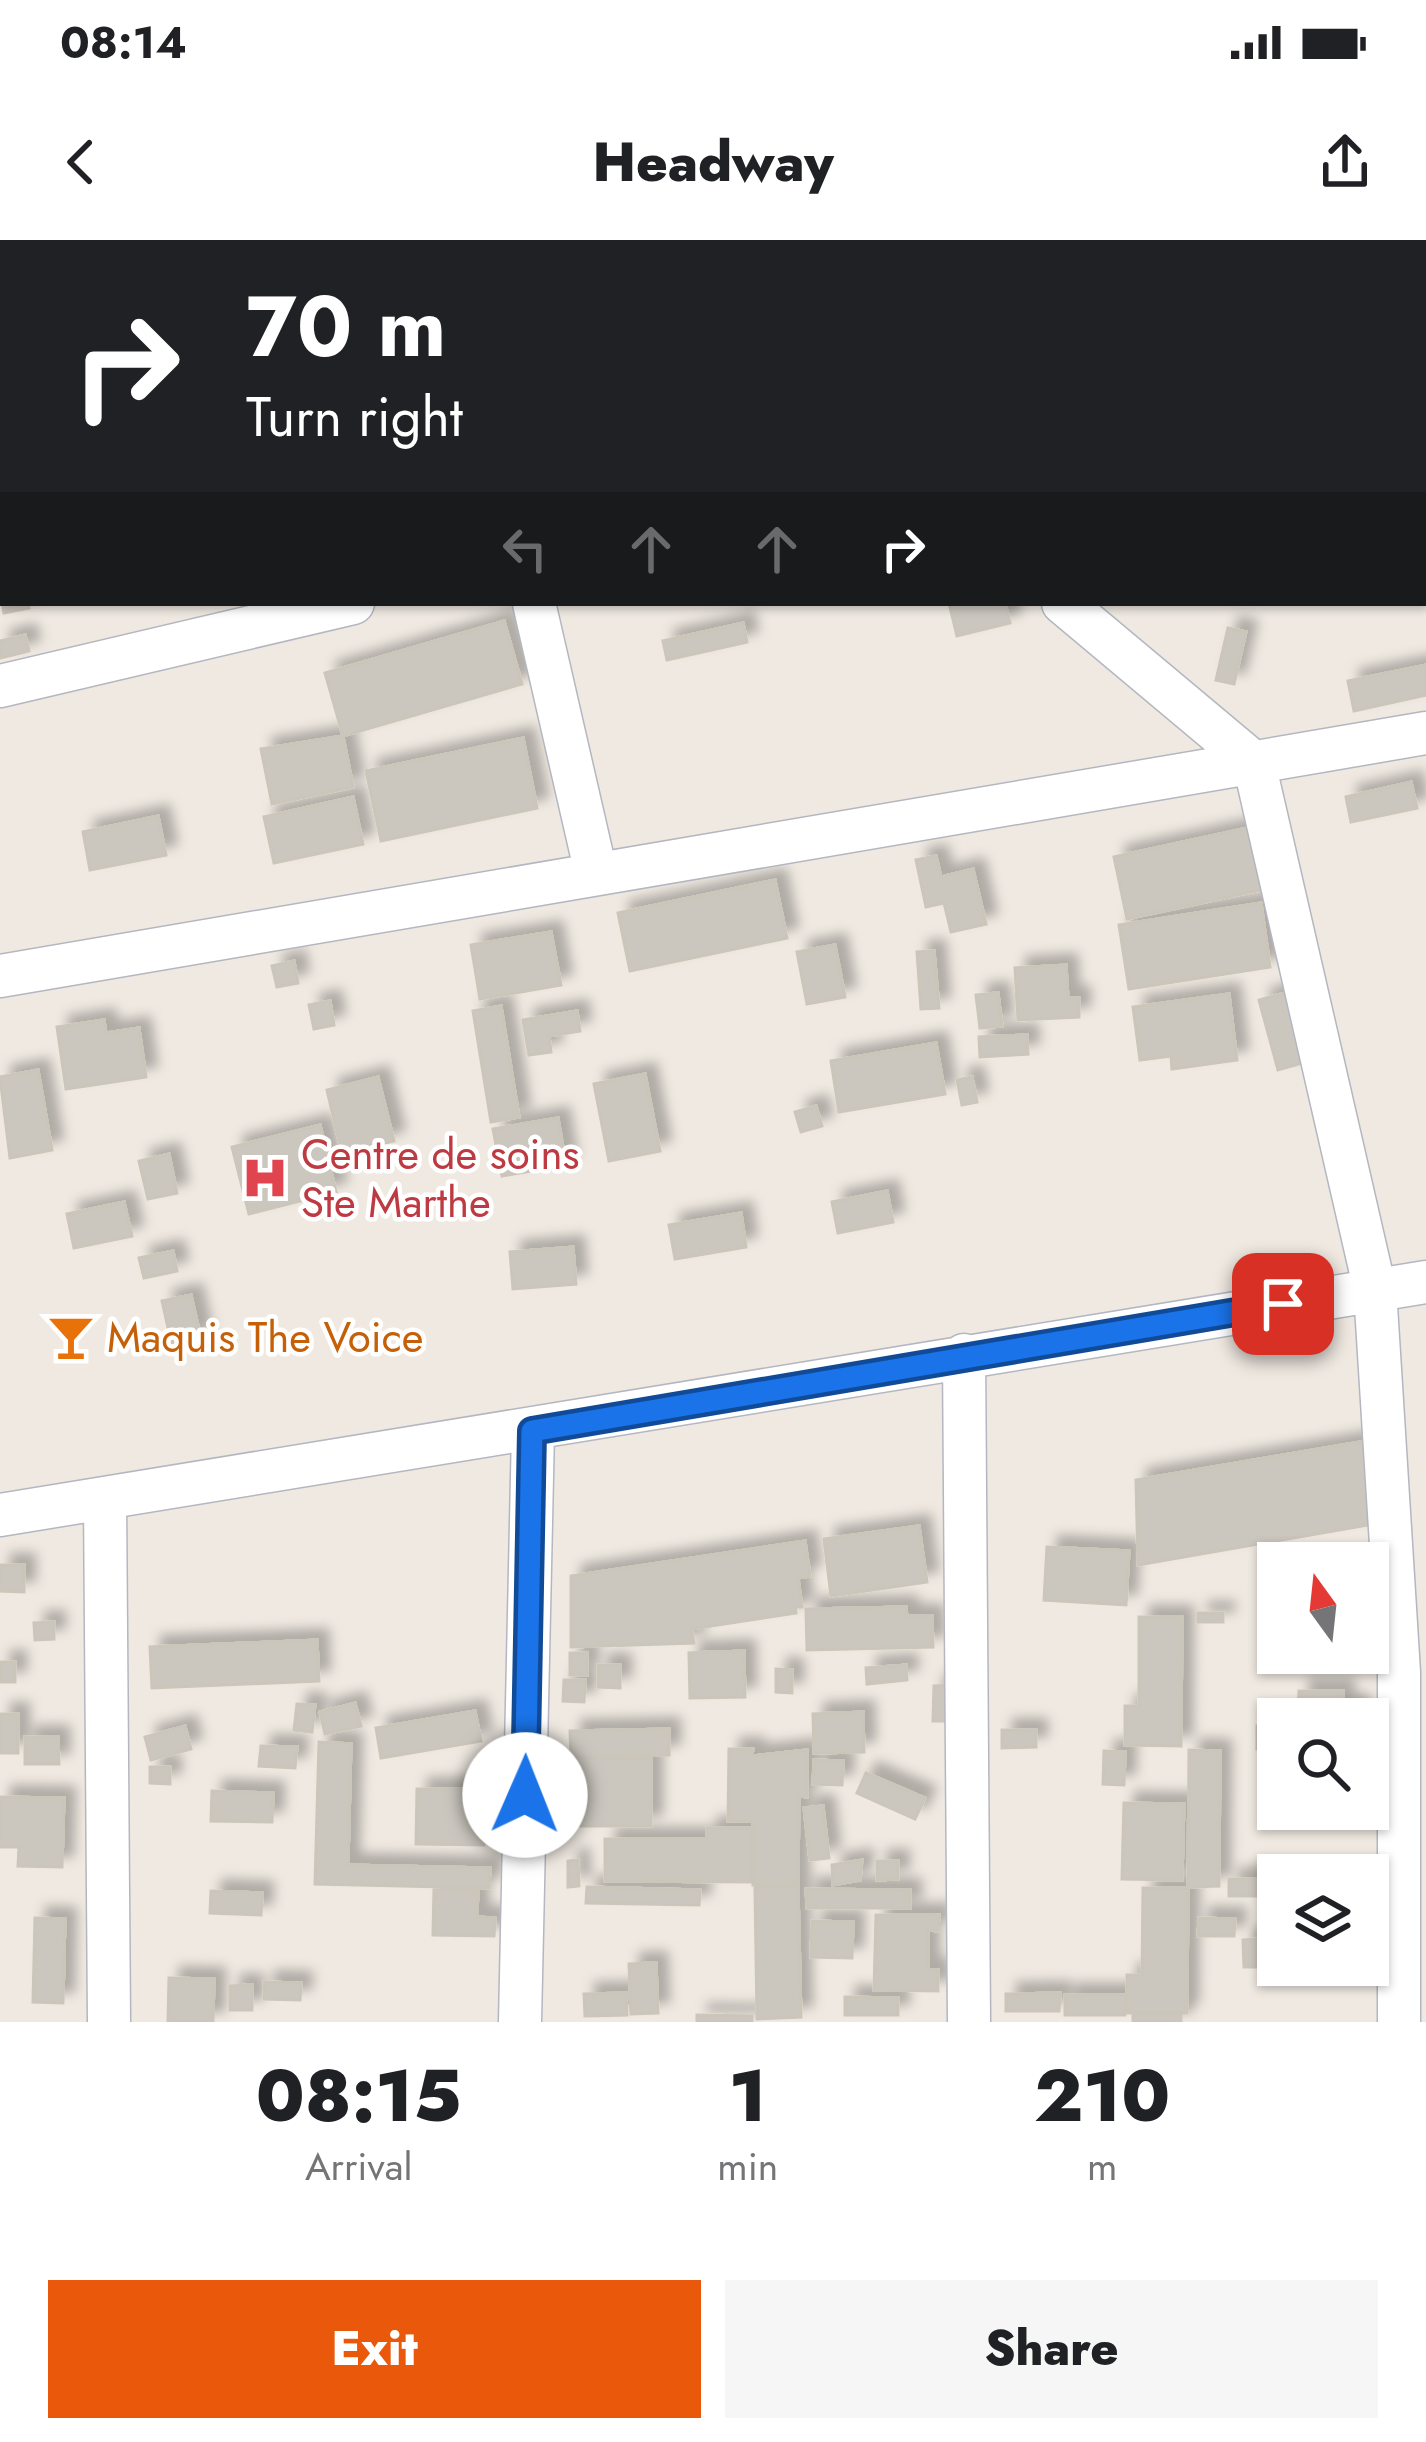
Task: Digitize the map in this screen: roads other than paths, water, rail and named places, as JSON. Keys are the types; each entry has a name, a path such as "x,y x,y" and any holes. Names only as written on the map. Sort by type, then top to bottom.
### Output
{"street":[{"path":"0,686 340,606"},
{"path":"535,606 596,873"},
{"path":"1067,606 1254,763 1375,1290 1413,1671 1399,2022"},
{"path":"0,976 1426,734"},
{"path":"0,1515 1426,1282"},
{"path":"964,1355 969,2022"},
{"path":"520,2022 532,1431"},
{"path":"105,1498 109,2022"}],"place":[{"name":"Centre de soins Ste Marthe","path":"265,1178"},
{"name":"Maquis The Voice","path":"71,1337"}]}
